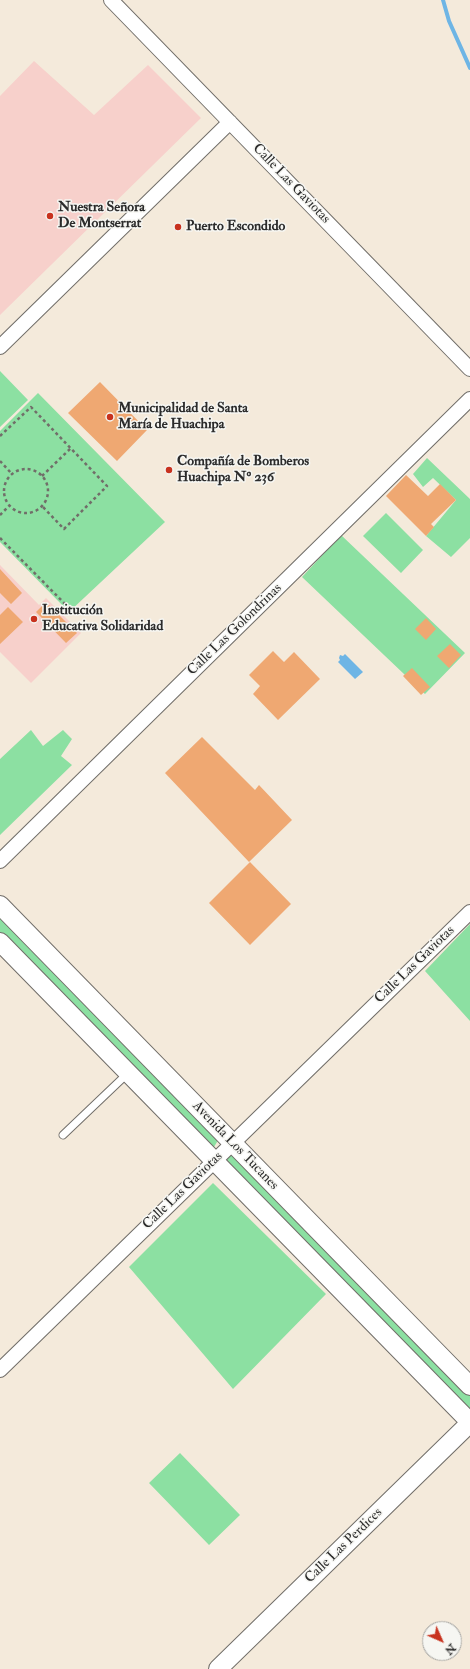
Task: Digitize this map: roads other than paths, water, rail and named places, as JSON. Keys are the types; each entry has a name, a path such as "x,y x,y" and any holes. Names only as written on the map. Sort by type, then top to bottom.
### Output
{"street":[{"name":"Calle Las Gaviotas","path":"111,0 470,369"},
{"path":"0,347 230,122"},
{"name":"Calle Las Golondrinas","path":"0,861 470,399"},
{"name":"Avenida Los Tucanes","path":"0,905 470,1386"},
{"name":"Calle Las Gaviotas","path":"0,1370 470,912"},
{"name":"Avenida Los Tucanes","path":"0,942 470,1422"},
{"name":"Calle Las Perdices","path":"218,1669 470,1422"}],"lane":[{"path":"62,1135 127,1073"}],"water":[{"path":"345,654 363,672 355,679 338,662 340,660 340,655 343,656"}],"waterway":[{"path":"443,0 449,21 470,68"}],"place":[{"name":"Nuestra Señora De Montserrat","path":"50,216"},
{"name":"Puerto Escondido","path":"178,227"},
{"name":"Municipalidad de Santa María de Huachipa","path":"110,417"},
{"name":"Compañía de Bomberos Huachipa Nº 236","path":"169,470"},
{"name":"Institución Educativa Solidaridad","path":"34,619"}]}
